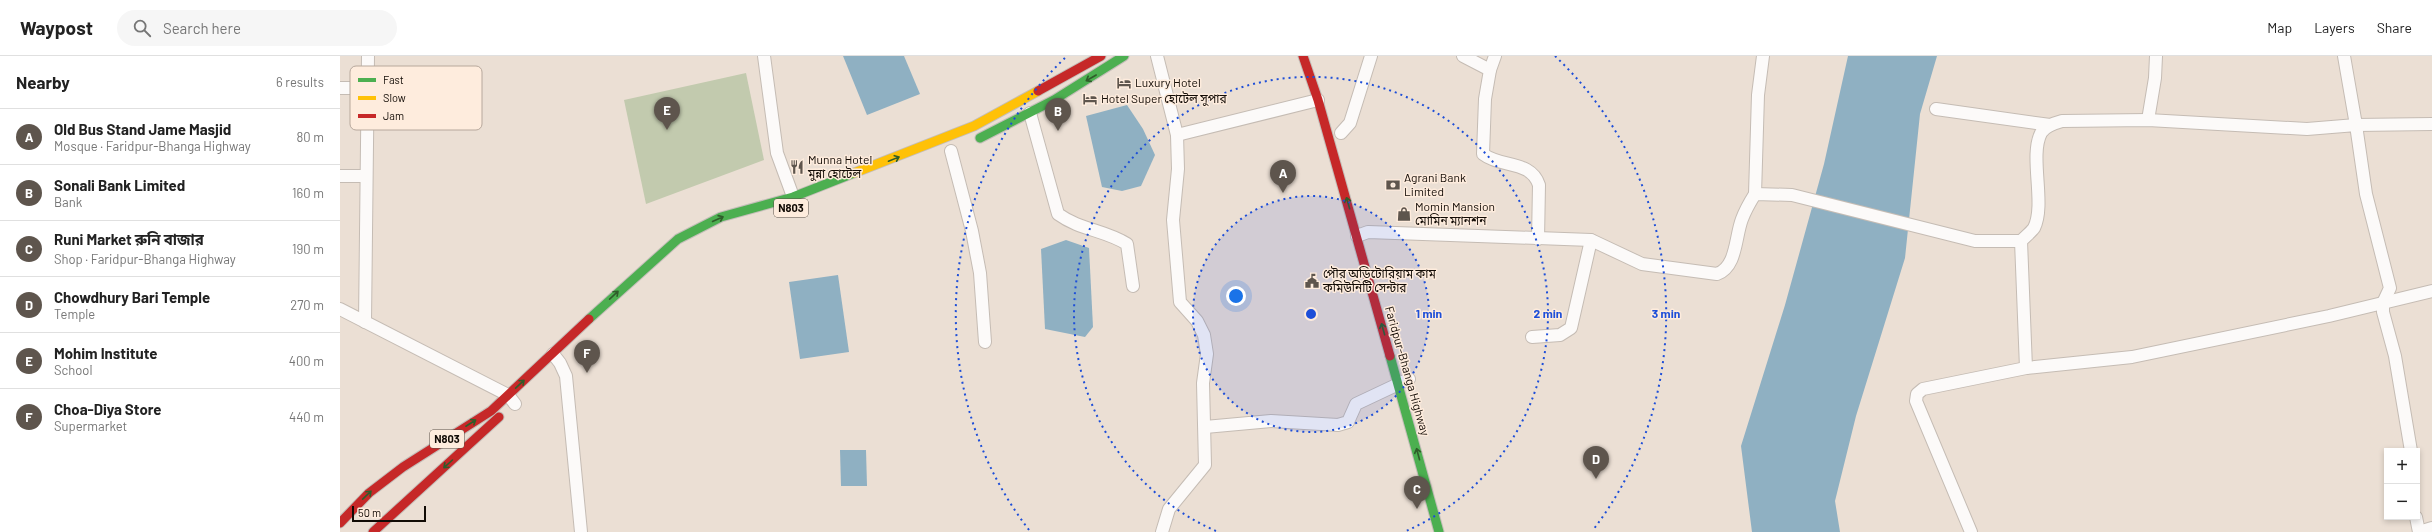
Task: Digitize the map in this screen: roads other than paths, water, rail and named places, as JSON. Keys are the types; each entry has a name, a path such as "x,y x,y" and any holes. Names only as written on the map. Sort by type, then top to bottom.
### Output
{"highway":[{"name":"N803","path":"373,532 426,485 558,361 640,271 678,239 720,217 796,204 974,126 1101,56"},
{"path":"970,142 1030,113 1103,71 1124,56"},
{"name":"Faridpur-Bhanga Highway","path":"1303,56 1311,67 1318,100 1365,233 1406,381 1438,532"},
{"path":"1337,120 1342,137"},
{"name":"N803","path":"340,523 369,493 403,467 491,410 515,400"}],"street":[{"path":"368,56 368,66"},
{"path":"764,56 778,153 796,204"},
{"path":"1157,56 1177,134 1178,169 1173,220 1180,302 1197,321 1204,336 1207,354 1203,383 1205,465 1169,509 1162,532"},
{"path":"1342,137 1350,123 1371,56"},
{"path":"1463,56 1490,70"},
{"path":"1495,56 1490,70 1485,99 1483,154 1494,160 1531,171 1536,176 1539,185 1538,239"},
{"path":"1365,233 1591,240 1642,264 1717,274 1725,272 1729,265 1742,219 1755,194 1758,95 1763,56"},
{"path":"2148,120 2155,78 2156,56"},
{"path":"2344,56 2366,194 2390,288 2383,303 2395,356 2410,448"},
{"path":"1177,134 1318,100"},
{"path":"1936,109 2050,125"},
{"path":"1030,113 1058,214 1072,224 1119,239 1127,244 1133,286"},
{"path":"1755,194 1792,195 1975,241 2021,241 2034,228 2037,213 2038,144 2042,132 2050,125 2062,121 2148,120 2307,129 2356,125 2432,124"},
{"path":"365,322 367,130"},
{"path":"950,151 972,231 980,273 984,342"},
{"path":"340,176 366,176"},
{"path":"1532,337 1560,335 1571,328 1591,240"},
{"path":"2021,241 2026,368"},
{"path":"1970,532 1916,402 1917,394 1923,389 2026,368 2132,357 2432,291"},
{"path":"340,309 515,400"},
{"path":"558,361 566,376 581,532"},
{"path":"1205,427 1271,421 1338,425 1348,422 1356,404 1406,381"},
{"path":"2417,520 2419,532 2432,528"}],"water":[{"path":"843,56 904,56 920,94 867,115"},
{"path":"1848,56 1937,56 1920,114 1905,258 1856,416 1835,501 1840,532 1752,532 1741,446 1785,305 1824,164"},
{"path":"1127,105 1143,129 1155,155 1141,186 1122,191 1102,187 1086,116"},
{"path":"1066,240 1089,248 1093,327 1085,337 1045,329 1041,249"},
{"path":"838,275 849,352 800,359 789,282"},
{"path":"840,450 866,450 867,486 841,486"}],"place":[{"name":"Luxury Hotel","path":"1124,83"},
{"name":"Hotel Super হোটেল সুপার","path":"1090,99"},
{"name":"Mohim Institute","path":"667,130"},
{"name":"Sonali Bank Limited","path":"1058,131"},
{"name":"Munna Hotel মুন্না হোটেল","path":"797,167"},
{"name":"Agrani Bank Limited","path":"1393,185"},
{"name":"Old Bus Stand Jame Masjid","path":"1283,193"},
{"name":"Momin Mansion মোমিন ম্যানশন","path":"1404,214"},
{"name":"পৌর অডিটোরিয়াম কাম কমিউনিটি সেন্টার","path":"1312,281"},
{"name":"Choa-Diya Store","path":"587,373"},
{"name":"Chowdhury Bari Temple","path":"1596,479"},
{"name":"Runi Market রুনি বাজার","path":"1417,509"}]}
